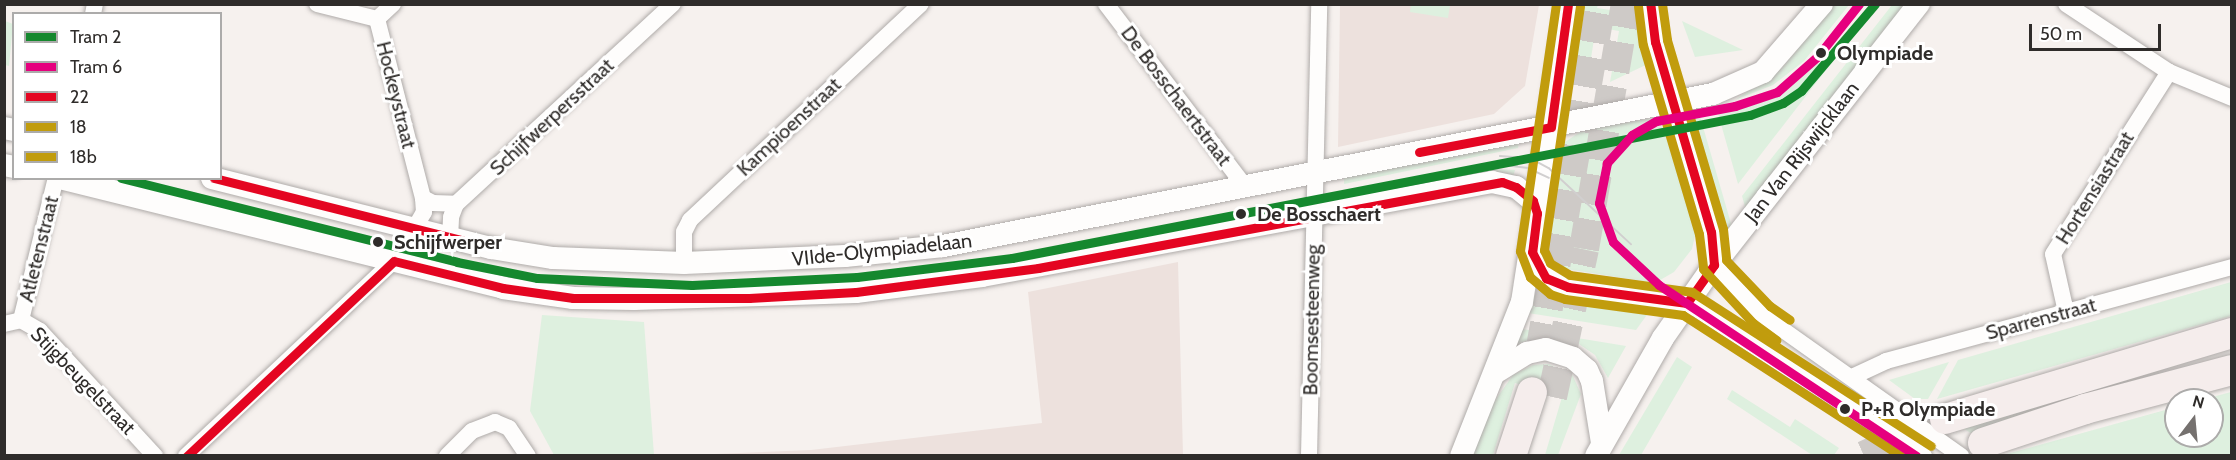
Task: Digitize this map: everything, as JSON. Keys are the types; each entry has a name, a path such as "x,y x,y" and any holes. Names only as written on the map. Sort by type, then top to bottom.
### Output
{"highway":[{"path":"1945,419 2232,333"},
{"path":"1972,449 2085,409 2232,370"},
{"path":"1511,456 1542,395 1533,456"}],"main road":[{"path":"1461,456 1522,302 1532,252 1568,4"},
{"path":"1650,4 1655,42 1711,232 1714,265"},
{"path":"1551,126 1733,88 1763,72 1822,4"},
{"name":"Jan Van Rijswijcklaan","path":"1599,449 1688,303 1714,265 1918,4"},
{"name":"VIIde-Olympiadelaan","path":"220,180 450,238 553,258 684,263 845,256 943,246 1551,126"},
{"name":"VIIde-Olympiadelaan","path":"66,180 503,288 573,297 749,298 856,292 982,276 1314,217 1492,182 1516,187 1533,201 1537,213"},
{"path":"1532,252 1540,270 1556,284 1688,303"},
{"path":"1495,373 1527,352 1546,350 1573,357 1587,370 1592,381 1599,449"}],"street":[{"name":"Hockeystraat","path":"317,4 376,19 423,198 423,212 414,229"},
{"path":"376,19 393,4"},
{"name":"Schijfwerpersstraat","path":"456,204 673,4"},
{"name":"Kampioenstraat","path":"684,263 684,232 690,220 921,4"},
{"name":"De Bosschaertstraat","path":"1106,4 1246,188"},
{"name":"Boomsesteenweg","path":"1309,456 1319,4"},
{"path":"2066,4 2169,72 2232,98"},
{"name":"Hortensiastraat","path":"2066,312 2054,254 2169,72"},
{"name":"Atletenstraat","path":"21,320 57,180"},
{"path":"423,198 433,203 456,204 450,217 450,238"},
{"path":"186,456 394,261"},
{"path":"1714,265 1762,315 1852,377 1972,449"},
{"name":"Sparrenstraat","path":"1852,377 1886,361 2232,267"},
{"path":"1688,303 1924,456"},
{"name":"Stijgbeugelstraat","path":"4,324 21,320 40,331 155,456"},
{"path":"447,456 472,431 495,422 509,428 528,456"}],"shaded area":[{"path":"1340,5 1539,5 1525,86 1494,114 1338,147"},
{"path":"1178,262 1183,455 690,455 811,450 1042,423 1028,292"}],"green space":[{"path":"1411,5 1450,5 1448,18 1410,12"},
{"path":"1577,5 1598,5 1597,8 1623,12 1625,5 1641,5 1652,62 1610,82 1619,31 1596,27 1587,83 1566,83"},
{"path":"1834,5 1849,5 1804,61 1773,85 1735,100 1782,68"},
{"path":"1892,5 1907,5 1746,210 1742,196"},
{"path":"5,21 12,24 12,34 9,66 5,65"},
{"path":"1682,21 1743,50 1695,57"},
{"path":"1814,60 1826,70 1738,184 1717,110 1768,97"},
{"path":"1697,106 1732,227 1723,237 1685,109"},
{"path":"1648,119 1658,122 1671,138 1697,227 1692,249 1674,272 1655,283 1560,268 1550,260 1545,238 1559,146 1583,130"},
{"path":"1519,142 1518,148 1344,184 1344,176"},
{"path":"1492,169 1515,170 1513,177 1344,202 1344,196"},
{"path":"2231,282 2231,316 1937,399 1958,360"},
{"path":"1533,295 1649,312 1636,330 1528,313"},
{"path":"542,315 644,322 654,455 554,455 530,411"},
{"path":"1522,329 1626,346 1608,378 1595,355 1573,340 1546,335 1516,344"},
{"path":"1677,357 1692,367 1641,455 1619,455"},
{"path":"1949,362 1928,399 1915,399 1889,380"},
{"path":"1548,364 1572,374 1581,394 1558,455 1545,455 1562,397 1515,383 1493,455 1471,456 1491,406 1513,375 1533,365"},
{"path":"1732,390 1790,427 1795,419 1839,448 1834,455 1812,455 1727,399"},
{"path":"2231,392 2231,455 2003,455 2164,410 2164,448 2224,448 2224,394"},
{"path":"2046,402 2048,406 1971,433 1957,425"}],"tunnel":[{"path":"1540,353 1601,4"},
{"path":"1552,397 1584,249 1626,4"},
{"path":"1864,456 1945,419"}],"tram line":[{"name":"6","path":"1859,4 1818,56 1777,92 1735,106 1656,121 1632,135 1607,163 1599,203 1613,242 1659,285 1916,456"},
{"name":"2","path":"129,180 457,262 537,278 692,285 857,277 1012,258 1750,115 1783,103 1801,91 1875,4"},
{"path":"1500,156 1530,158 1549,168 1631,244"},
{"path":"1504,165 1528,168 1549,178"}],"transit line":[{"name":"18","path":"1556,4 1520,251 1530,277 1550,294 1565,299 1683,315 1901,456"},
{"name":"22","path":"1419,152 1551,127 1568,4"},
{"name":"22","path":"187,456 394,261 503,288 573,298 749,298 856,292 1038,268 1502,182 1516,187 1533,201 1537,213 1532,252 1546,278 1568,287 1687,303 1714,265 1711,232 1655,42 1650,4"},
{"name":"18b","path":"1662,4 1667,40 1723,229 1726,260 1770,306 1790,320"},
{"name":"18b","path":"1580,6 1544,250 1550,263 1570,275 1692,292 1931,446"},
{"name":"18","path":"1638,6 1643,45 1699,234 1703,269 1753,323 1776,340"},
{"name":"22","path":"222,180 468,242"}],"place":[{"name":"Olympiade","path":"1821,53"},
{"name":"De Bosschaert","path":"1241,214"},
{"name":"Schijfwerper","path":"378,242"},
{"name":"P+R Olympiade","path":"1845,409"}]}
